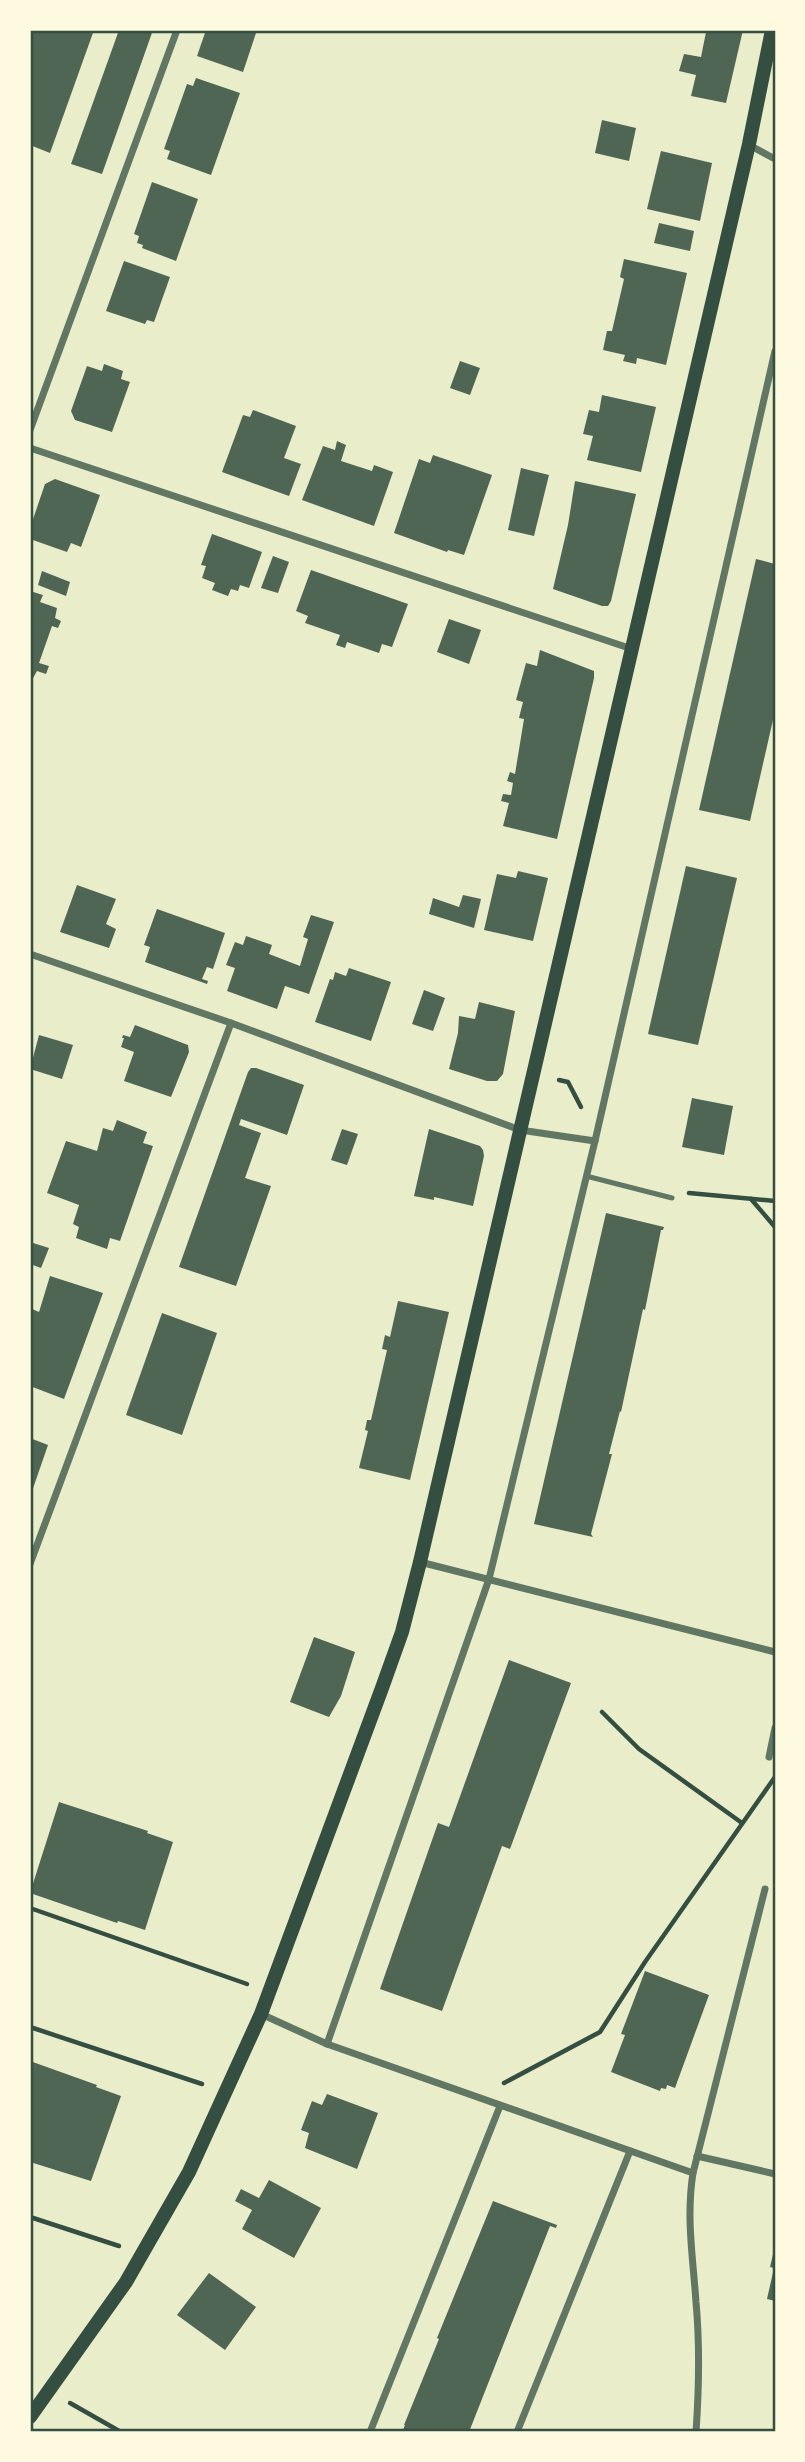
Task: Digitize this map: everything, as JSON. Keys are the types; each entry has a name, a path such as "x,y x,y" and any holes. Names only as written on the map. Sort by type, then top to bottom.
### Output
{"main road":[{"path":"30,2417 126,2282 189,2172 261,2014 402,1632 749,144 772,30"}],"street":[{"path":"30,430 177,30"},
{"path":"749,144 775,159"},
{"path":"327,2044 489,1579 595,1141 775,351"},
{"path":"30,448 632,649"},
{"path":"30,954 231,1023 520,1130 595,1141"},
{"path":"30,1564 231,1023"},
{"path":"30,1532 39,1536"},
{"path":"420,1562 775,1652"},
{"path":"769,1757 775,1728"},
{"path":"696,2432 700,2382 696,2302 688,2235 689,2198 765,1889"},
{"path":"261,2014 327,2044 693,2173"},
{"path":"370,2432 500,2106"},
{"path":"517,2432 630,2151"},
{"path":"697,2157 775,2174"}],"lane":[{"path":"586,1176 672,1198"}],"path":[{"path":"672,1198 677,1192 775,1201"},
{"path":"750,1198 775,1227"},
{"path":"602,1712 639,1749 742,1823"},
{"path":"481,2099 486,2087 495,2087 600,2032 645,1962 775,1776"},
{"path":"30,1908 269,1992"},
{"path":"30,2027 225,2092"},
{"path":"30,2217 142,2254"},
{"path":"47,2395 75,2405 121,2432"}],"building":[{"path":"30,30 94,30 50,153 30,145"},
{"path":"119,30 153,30 102,174 71,164"},
{"path":"206,30 257,30 243,72 197,56"},
{"path":"699,30 743,30 726,103 691,96 696,75 679,71 684,54 701,57 706,32"},
{"path":"196,78 240,93 211,175 167,159 170,151 164,149 187,84 193,86"},
{"path":"602,120 636,128 629,161 595,153"},
{"path":"661,151 712,163 700,221 647,209"},
{"path":"152,182 198,199 176,261 142,248 143,245 137,243 139,236 134,234"},
{"path":"659,223 694,231 690,251 654,243"},
{"path":"624,259 687,273 666,365 637,358 636,364 623,361 625,355 603,350 607,331 612,331 624,279 620,277"},
{"path":"124,261 170,277 154,322 147,320 145,324 106,311"},
{"path":"460,361 480,368 470,395 450,388"},
{"path":"104,364 123,371 121,379 130,382 112,432 75,420 71,411 87,366 102,371"},
{"path":"602,395 656,407 641,472 587,460 593,436 583,434 589,410 599,412"},
{"path":"253,410 296,426 284,458 301,464 289,496 222,472 243,415 250,417"},
{"path":"337,441 346,445 341,461 372,471 374,465 393,472 374,526 302,500 323,446 335,450"},
{"path":"433,455 492,475 464,555 448,550 447,552 394,533 419,459 430,463"},
{"path":"521,468 549,475 534,536 508,530"},
{"path":"55,479 100,495 81,547 71,543 67,552 30,539 30,528 45,484"},
{"path":"575,481 636,494 608,606 553,589"},
{"path":"212,534 262,552 249,588 240,585 238,591 231,589 228,596 212,590 215,583 202,578 206,566 201,565"},
{"path":"273,556 289,562 278,593 261,588"},
{"path":"756,559 775,564 775,711 750,821 699,810"},
{"path":"311,570 408,604 392,647 382,644 379,653 347,642 345,648 336,645 340,635 305,623 308,616 296,611"},
{"path":"42,571 70,582 66,596 38,585"},
{"path":"30,591 43,595 40,602 57,608 55,618 61,621 58,628 52,626 39,663 49,666 46,674 37,671 32,680 30,679"},
{"path":"449,619 481,630 469,664 437,652"},
{"path":"540,650 594,671 557,839 503,826 509,803 501,801 503,794 511,795 513,783 507,781 510,772 515,774 524,719 519,718 523,702 516,700 526,663 537,666"},
{"path":"686,866 737,878 698,1045 648,1034"},
{"path":"518,871 548,878 533,941 484,930 497,874 516,878"},
{"path":"77,885 116,899 106,924 116,929 109,948 60,932"},
{"path":"463,895 481,899 474,928 429,914 433,898 459,907"},
{"path":"157,909 225,933 213,969 207,967 202,979 208,981 207,984 145,962 150,947 144,945"},
{"path":"311,915 334,922 309,994 285,986 277,1009 227,991 235,968 226,965 235,942 243,945 246,936 272,945 269,954 300,966 308,939 303,937"},
{"path":"349,968 391,982 371,1041 315,1022 330,979 333,980 335,972 346,976"},
{"path":"424,990 445,998 433,1031 412,1024"},
{"path":"479,1002 515,1011 503,1074 497,1081 487,1081 449,1069 458,1033 459,1016 475,1019"},
{"path":"135,1025 188,1045 189,1052 171,1097 124,1081 134,1052 121,1047 122,1038 123,1035 130,1037"},
{"path":"39,1035 73,1045 62,1079 30,1069"},
{"path":"251,1068 304,1085 287,1135 241,1119 239,1125 261,1133 245,1178 271,1186 236,1286 179,1267"},
{"path":"692,1098 733,1106 724,1155 682,1147"},
{"path":"117,1120 147,1132 143,1143 153,1146 120,1241 110,1238 107,1249 76,1238 79,1227 73,1224 79,1205 47,1193 66,1141 97,1151 103,1128 113,1131"},
{"path":"342,1129 358,1134 347,1165 331,1160"},
{"path":"429,1129 480,1146 483,1150 473,1206 434,1197 434,1200 414,1196"},
{"path":"606,1213 664,1227 661,1230 645,1310 643,1309 609,1454 612,1454 591,1534 593,1537 534,1524"},
{"path":"30,1242 49,1248 41,1268 30,1264"},
{"path":"50,1276 103,1293 64,1399 30,1386 30,1338 33,1326 30,1325 30,1308 39,1312"},
{"path":"398,1301 449,1312 410,1480 359,1468 368,1431 365,1430 367,1420 371,1420 387,1350 382,1349 385,1335 390,1337"},
{"path":"162,1313 217,1333 182,1435 126,1415"},
{"path":"30,1438 48,1445 30,1497"},
{"path":"314,1637 355,1652 341,1696 329,1717 290,1702"},
{"path":"509,1660 571,1683 510,1849 502,1846 442,2011 380,1989 438,1823 449,1827"},
{"path":"59,1802 148,1831 147,1833 173,1842 145,1930 30,1893"},
{"path":"645,1971 709,1995 675,2088 667,2085 666,2089 661,2088 660,2091 611,2072 625,2035 621,2034"},
{"path":"30,2061 121,2096 91,2181 30,2162"},
{"path":"327,2094 378,2113 357,2169 305,2148 309,2133 301,2130 312,2101 322,2105"},
{"path":"269,2180 321,2208 294,2258 242,2229 252,2210 235,2201 241,2189 259,2198"},
{"path":"493,2201 557,2225 556,2228 550,2226 469,2432 402,2432 439,2339 437,2338"},
{"path":"774,2250 775,2301 767,2299 774,2268 770,2267"},
{"path":"209,2273 256,2307 225,2350 177,2315"}]}
